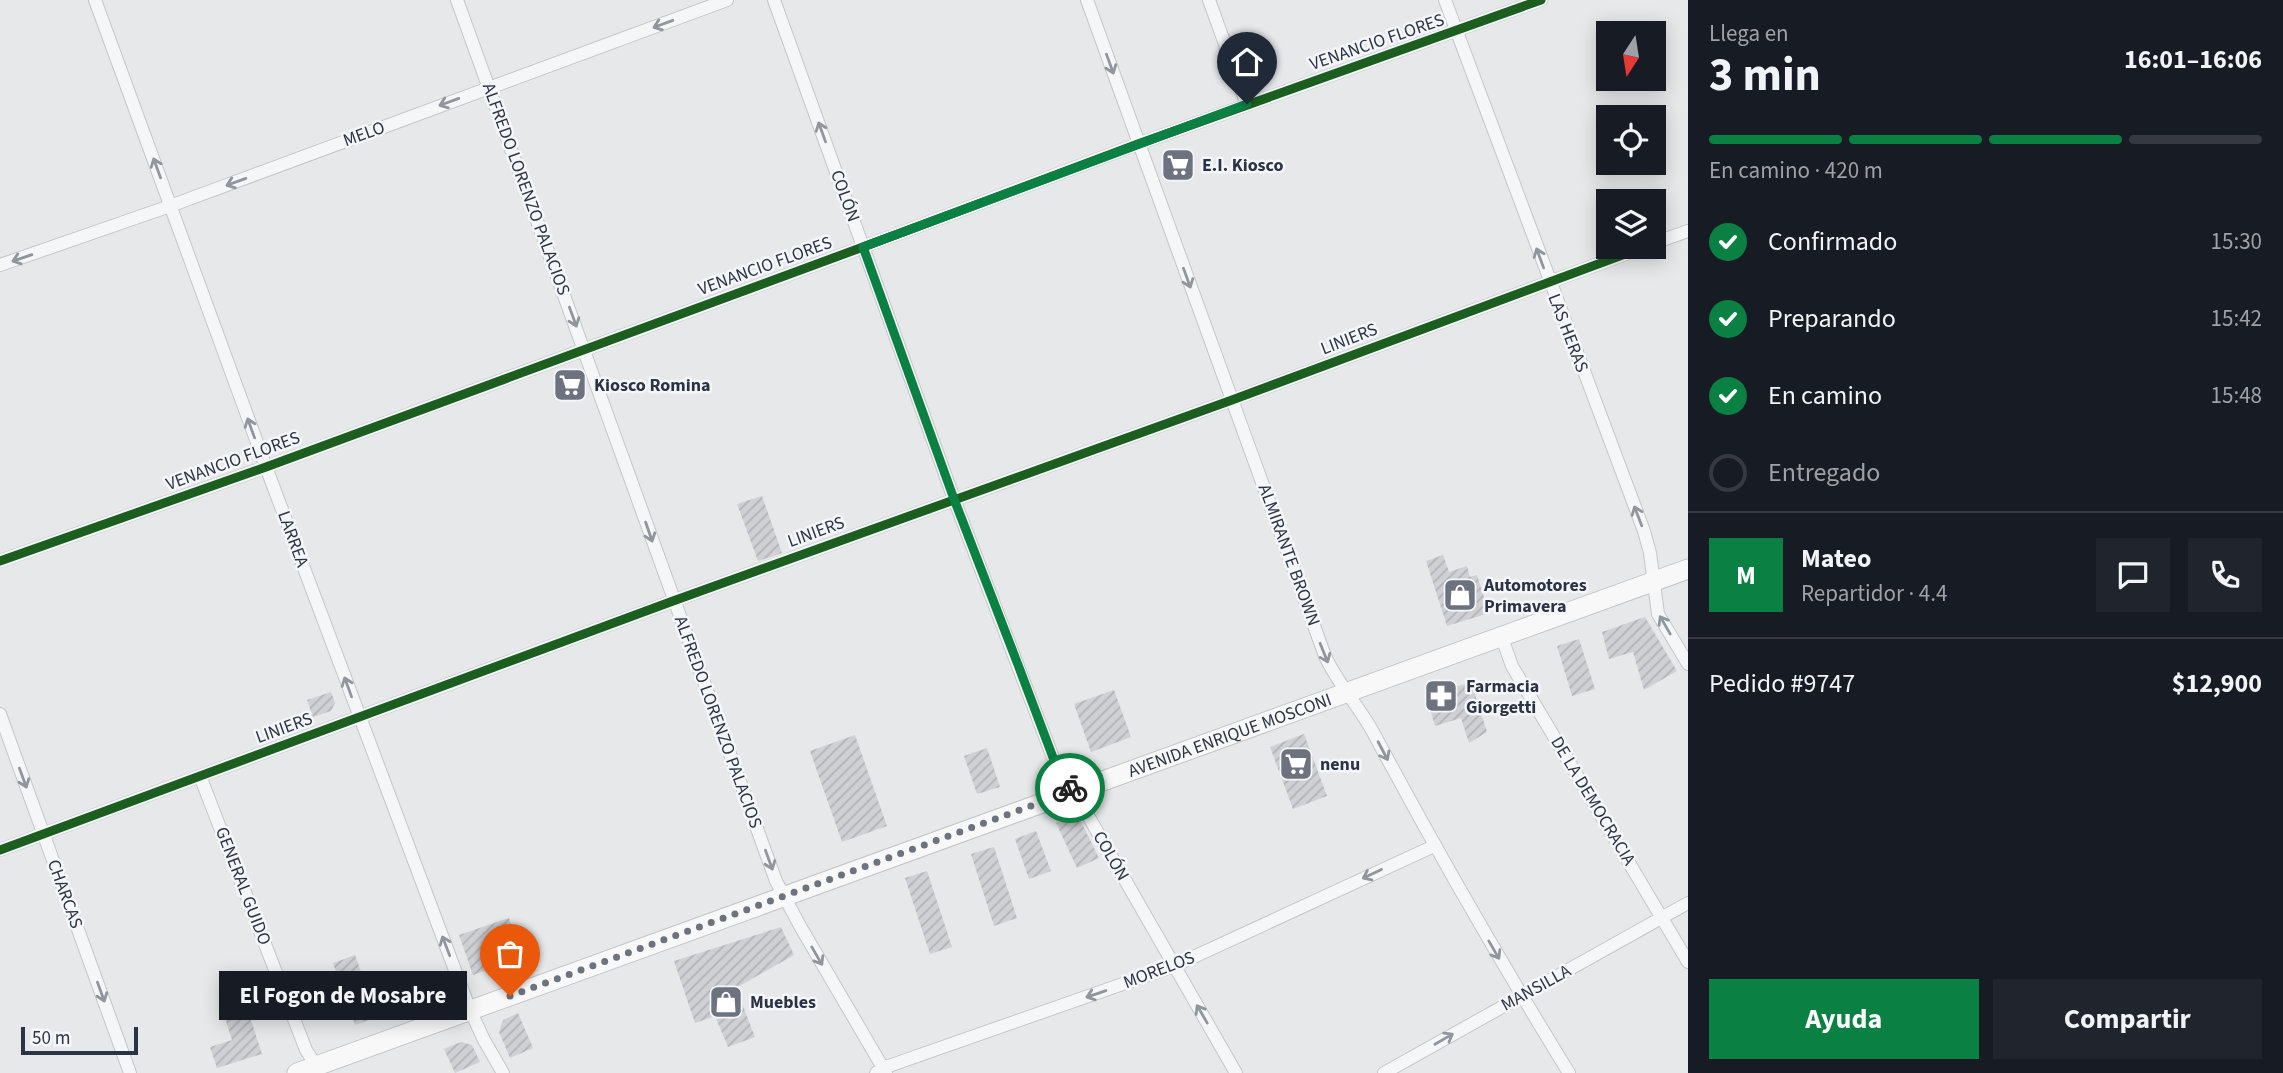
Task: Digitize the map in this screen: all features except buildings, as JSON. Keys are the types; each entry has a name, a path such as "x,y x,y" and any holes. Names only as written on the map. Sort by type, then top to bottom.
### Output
{"main road":[{"name":"AVENIDA ENRIQUE MOSCONI","path":"297,1073 319,1069 470,1010 1688,569"}],"street":[{"name":"LARREA","path":"95,0 265,467 470,1010 503,1073"},
{"name":"ALFREDO LORENZO PALACIOS","path":"457,0 673,601 783,897 882,1071"},
{"name":"MELO","path":"0,265 170,206 727,0"},
{"name":"COLÓN","path":"774,0 954,499 1057,768 1086,813 1236,1073"},
{"name":"ALMIRANTE BROWN","path":"1087,0 1325,656 1333,673 1364,717 1434,846 1569,1073"},
{"path":"1209,0 1247,104"},
{"name":"LAS HERAS","path":"1445,0 1644,531 1655,582 1658,614 1688,664"},
{"name":"VENANCIO FLORES","path":"0,561 265,467 1247,104 1541,0"},
{"path":"1666,239 1688,231"},
{"name":"LINIERS","path":"0,850 673,601 1233,400 1610,259"},
{"name":"DE LA DEMOCRACIA","path":"1502,638 1512,666 1688,962"},
{"name":"CHARCAS","path":"0,714 130,1073"},
{"name":"GENERAL GUIDO","path":"200,776 306,1050 319,1069"},
{"name":"MORELOS","path":"882,1071 1174,966 1434,846"},
{"name":"MANSILLA","path":"1384,1073 1688,903"}],"cycle path":[{"path":"0,561 266,467 1138,144 1541,0"},
{"path":"0,850 1612,259"}],"way so far":[{"path":"510,996 1072,791 1070,788"}],"place":[{"name":"E.I. Kiosco","path":"1178,165"},
{"name":"Kiosco Romina","path":"570,385"},
{"name":"Automotores Primavera","path":"1460,595"},
{"name":"Farmacia Giorgetti","path":"1441,696"},
{"name":"nenu","path":"1296,764"},
{"name":"El Fogon de Mosabre","path":"510,996"},
{"name":"Muebles","path":"726,1002"}],"route":[{"path":"1070,788 1057,768 954,499 863,247 1247,104"}]}
